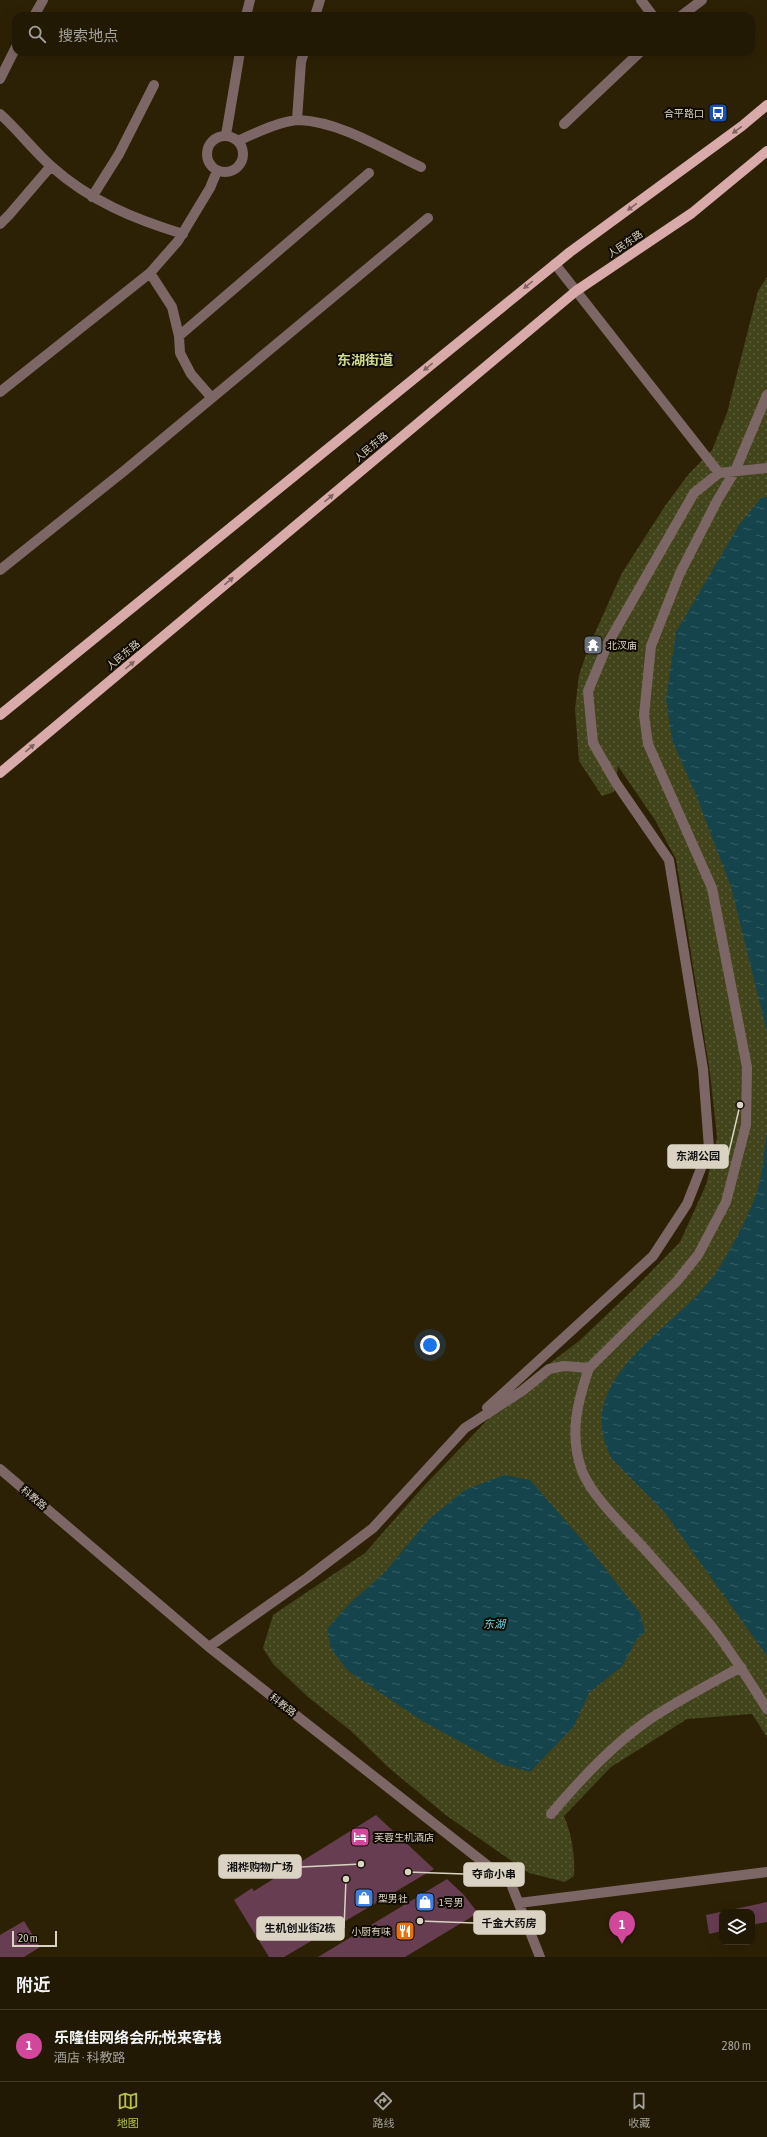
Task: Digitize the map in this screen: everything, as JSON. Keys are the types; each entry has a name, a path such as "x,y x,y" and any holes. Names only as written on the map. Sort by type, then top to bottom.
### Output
{"main road":[{"path":"0,714 555,264 742,126 767,105"},
{"name":"人民东路","path":"0,773 576,291 692,213 767,151"}],"street":[{"path":"36,12 43,0"},
{"path":"247,12 250,0"},
{"path":"316,12 320,0"},
{"path":"641,0 650,12"},
{"path":"686,12 702,0"},
{"path":"0,79 12,55"},
{"path":"226,135 239,56"},
{"path":"297,120 301,62 303,56"},
{"path":"564,124 636,56"},
{"path":"92,197 119,154 154,84"},
{"path":"0,114 18,130 51,166 92,197 114,210 183,234"},
{"path":"238,141 263,130 297,120 330,126 370,142 421,167"},
{"path":"226,135 238,141 243,154 237,167 231,171 217,171 208,160 208,146 218,137 226,135"},
{"path":"0,224 51,166"},
{"path":"0,392 150,273 183,234 210,188 217,171"},
{"path":"179,336 368,173"},
{"path":"0,570 124,471 211,397 428,218"},
{"path":"555,264 719,473"},
{"path":"150,273 172,307 179,336 180,353 191,374 211,397"},
{"path":"767,395 735,471 718,498 680,573 651,646 644,715 648,744 712,888 747,1067 746,1124 726,1202 698,1255 677,1281 589,1368 579,1397 574,1429 576,1451 583,1472 603,1503 714,1629 741,1667 767,1709"},
{"path":"209,1647 307,1578 373,1528 465,1428 653,1256 687,1204 709,1148 703,1069 669,860 616,783 593,743 588,691 608,643 694,493 719,473 767,468"},
{"path":"465,1428 522,1391 549,1369 564,1366 589,1368"},
{"name":"科教路","path":"0,1469 209,1647 511,1884 540,1957"},
{"path":"551,1814 596,1765 650,1719 741,1667"},
{"path":"519,1903 767,1872"}],"green space":[{"path":"767,277 767,1737 752,1714 687,1719 611,1767 564,1816 571,1838 574,1868 574,1876 565,1882 529,1873 447,1816 388,1767 351,1731 308,1697 273,1664 263,1648 273,1615 365,1553 422,1488 520,1386 579,1341 637,1286 680,1242 706,1185 717,1137 710,1073 676,859 655,820 618,766 614,792 602,796 579,761 575,709 579,675 589,646 622,573 665,506 688,475 712,450 727,413 758,291"}],"water":[{"path":"767,497 767,1032 731,887 696,795 672,740 666,699 676,632 739,525 761,498"},
{"path":"767,1133 767,1656 665,1513 612,1459 602,1430 604,1403 616,1378 634,1355 700,1292 717,1271 741,1229 759,1184"},
{"name":"东湖","path":"504,1475 530,1480 589,1548 640,1613 645,1632 637,1639 622,1666 589,1693 574,1726 530,1772 501,1764 424,1722 348,1671 331,1649 327,1629 349,1604 384,1573 430,1518 465,1490"}],"building":[{"path":"376,1815 434,1869 284,1957 269,1957 234,1900 252,1888 254,1891"},
{"path":"447,1879 464,1895 478,1913 405,1957 318,1957"},
{"path":"767,1902 767,1922 755,1924 755,1909 734,1909"},
{"path":"719,1912 719,1932 709,1934 706,1915"},
{"path":"24,1921 40,1947 24,1957 0,1957 0,1935"}],"place":[{"name":"合平路口","path":"718,113"},
{"name":"北汊庙","path":"593,645"},
{"name":"东湖公园","path":"740,1105"},
{"name":"芙蓉生机酒店","path":"360,1837"},
{"name":"湘桦购物广场","path":"361,1864"},
{"name":"夺命小串","path":"408,1872"},
{"name":"生机创业街2栋","path":"346,1879"},
{"name":"型男社","path":"364,1898"},
{"name":"1号男","path":"425,1902"},
{"name":"千金大药房","path":"420,1921"},
{"name":"小厨有味","path":"405,1931"},
{"name":"乐隆佳网络会所;悦来客栈","path":"622,1944"}],"district":[{"name":"东湖街道","path":"365,360"}]}
